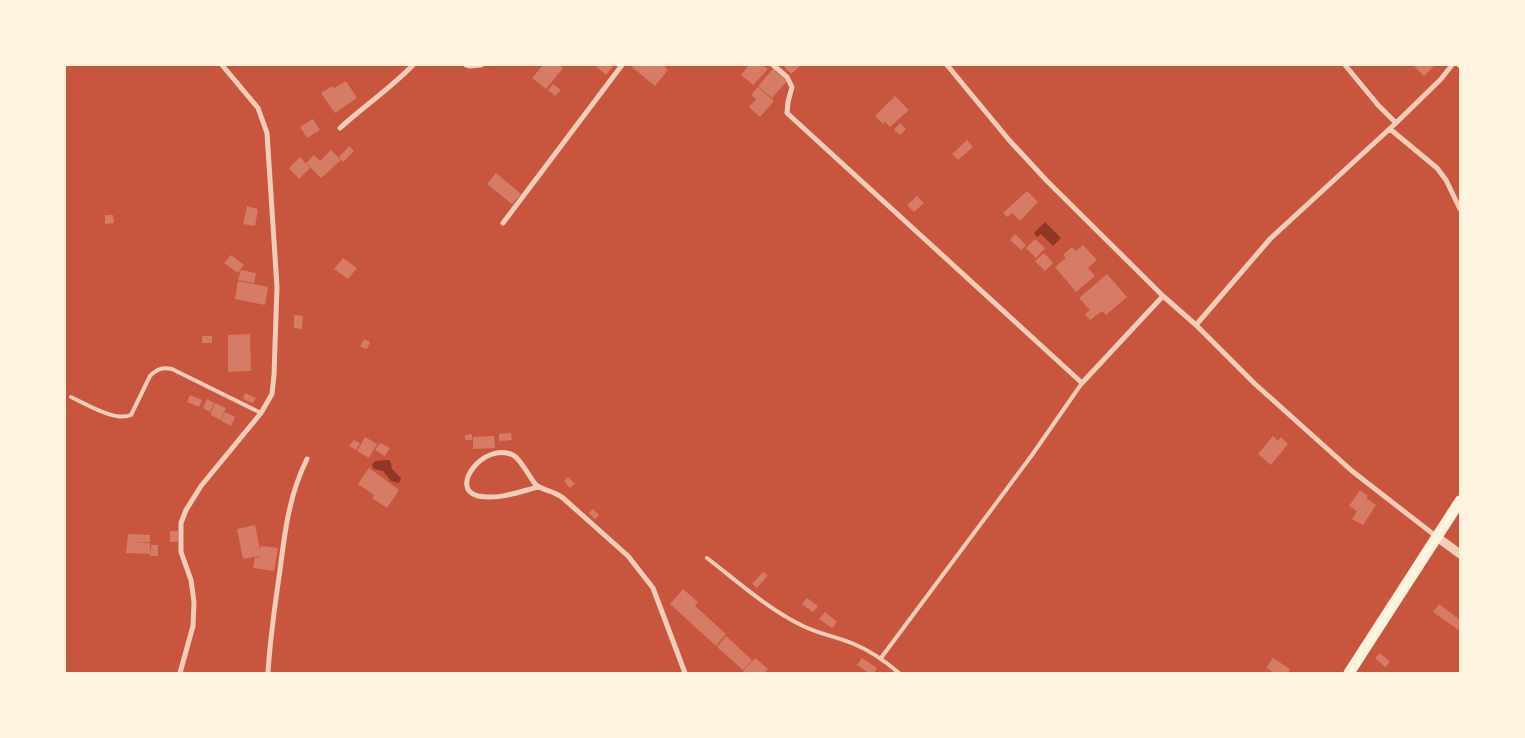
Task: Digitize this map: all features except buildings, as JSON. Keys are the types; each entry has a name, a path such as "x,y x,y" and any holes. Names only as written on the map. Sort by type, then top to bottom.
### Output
{"main road":[{"path":"1349,673 1460,501"}],"street":[{"path":"180,673 193,626 194,602 191,580 181,552 181,523 186,510 201,486 262,413 272,394 275,353 277,287 267,133 258,108 222,65"},
{"path":"340,128 397,82 413,65"},
{"path":"466,65 481,65"},
{"path":"503,223 622,65"},
{"path":"773,65 787,77 792,87 787,112 1060,365 1082,383 1163,296"},
{"path":"947,65 1009,140 1047,181 1163,296 1196,324 1255,384 1345,465 1460,554"},
{"path":"1345,65 1378,105 1396,123"},
{"path":"1196,324 1270,239 1432,89 1452,65"},
{"path":"1390,129 1437,168 1446,180 1460,209"},
{"path":"538,487 517,458 506,453 492,454 483,458 468,474 467,487 470,493 478,496 508,495 538,487 556,492 628,556 653,588 685,673"},
{"path":"268,673 271,635 287,515 297,479 307,459"}],"lane":[{"path":"71,397 114,416 125,418 131,415 150,376 163,367 172,369 262,413"},
{"path":"881,658 909,623 1032,455 1082,383"},
{"path":"706,558 774,611 805,627 852,643 881,658 899,673"}],"shaded area":[{"path":"1045,222 1061,238 1053,246 1041,234 1037,237 1034,233"},
{"path":"389,460 392,469 401,478 399,483 391,481 383,471 374,469 372,465 375,461"}]}
